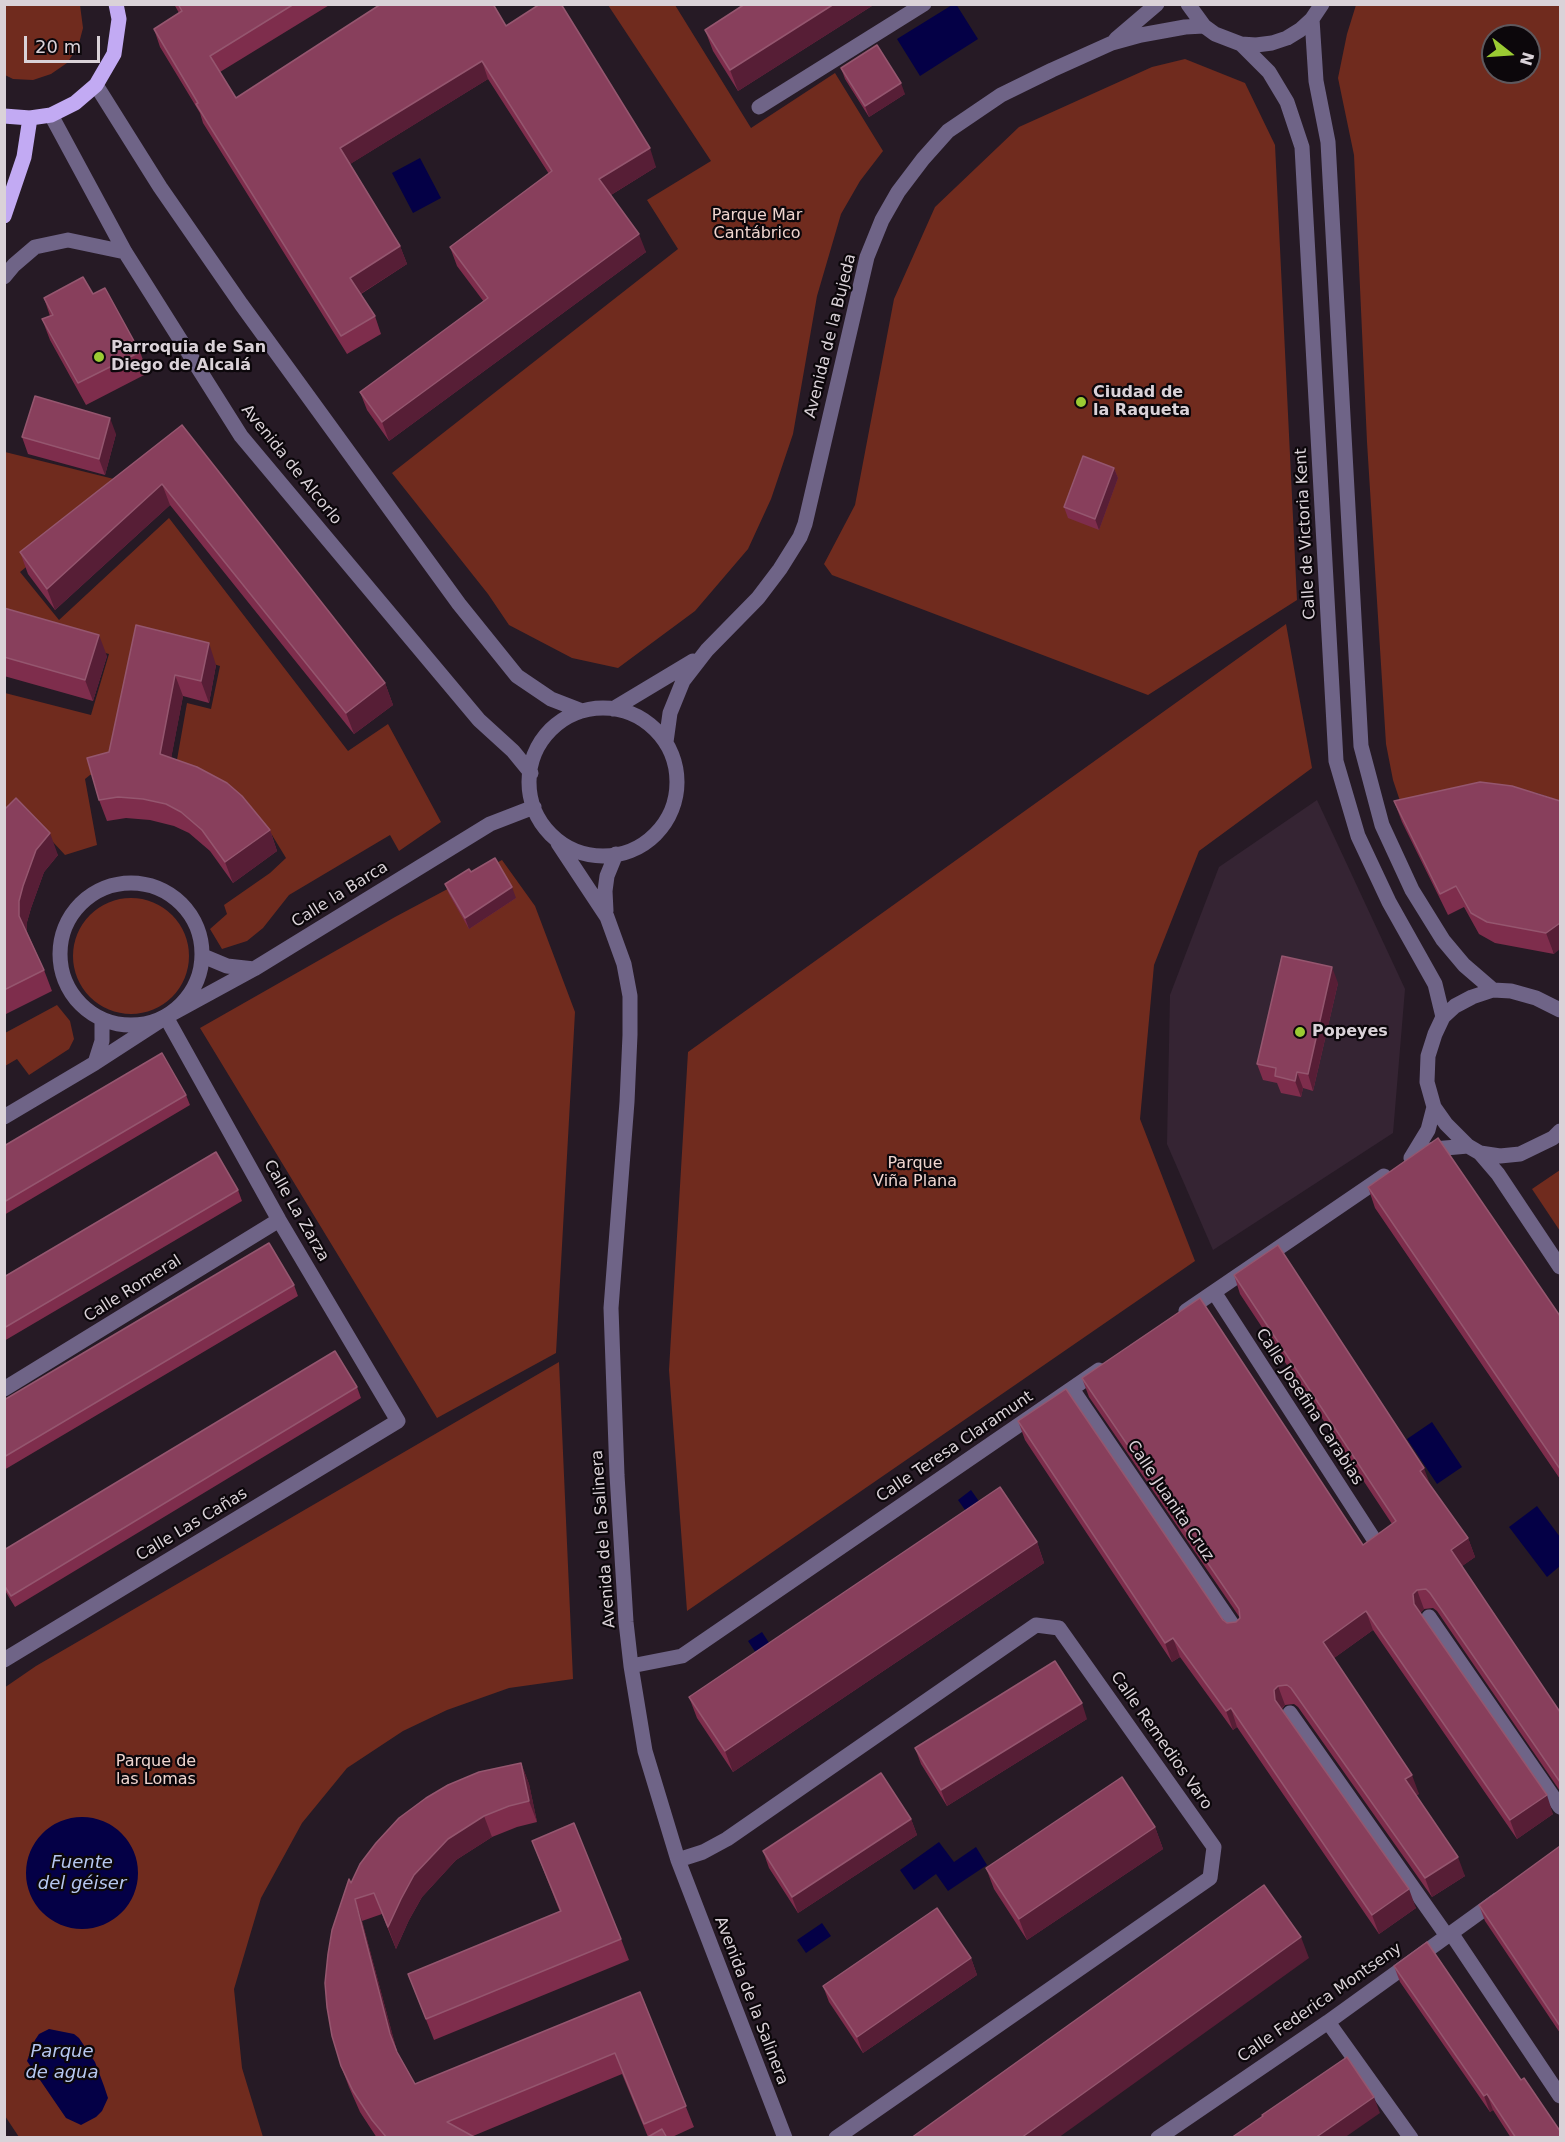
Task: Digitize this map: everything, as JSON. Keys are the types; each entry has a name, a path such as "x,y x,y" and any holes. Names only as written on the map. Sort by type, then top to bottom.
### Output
{"main road":[{"path":"4,116 30,118 51,114 75,103 96,85 114,54 119,19 116,4"},
{"path":"4,216 24,157 30,118"}],"street":[{"path":"759,107 924,4"},
{"name":"Avenida de la Bujeda","path":"1112,43 1157,4"},
{"path":"1188,4 1204,26 1227,40 1241,44 1264,44 1287,38 1312,19 1322,4"},
{"path":"1312,19 1316,81 1328,142 1361,746 1382,825 1412,890 1443,940 1464,965 1493,990"},
{"name":"Avenida de la Bujeda","path":"666,742 670,713 683,681 707,650 758,598 800,537 805,524 867,257 882,220 898,192 922,159 948,131 1001,95 1112,43 1141,34 1204,26"},
{"name":"Calle de Victoria Kent","path":"1241,44 1269,72 1287,102 1302,147 1336,761 1358,836 1389,902 1435,984 1443,1017"},
{"path":"96,85 160,188 241,304 459,604 517,676 551,699 582,711"},
{"name":"Avenida de Alcorlo","path":"51,114 125,252 241,436 479,720 513,751 531,773"},
{"path":"4,277 35,247 69,240 125,252"},
{"name":"Avenida de la Bujeda","path":"613,710 686,666 707,650"},
{"path":"613,710 641,717 666,742 672,754 676,774 675,793 670,812 657,832 643,844 616,854 594,856 583,854 558,843 534,807 531,773 536,752 546,733 557,722 582,711 613,710"},
{"name":"Calle la Barca","path":"4,1116 166,1017 254,969 490,824 534,807"},
{"name":"Avenida de la Salinera","path":"558,843 607,917"},
{"name":"Avenida de la Salinera","path":"616,854 604,891 607,917 624,964 630,996 630,1035 611,1308 617,1475 631,1666 645,1751 678,1860 784,2138"},
{"name":"Calle la Barca","path":"125,883 149,885 171,894 188,911 199,932 203,956 198,980 186,1001 166,1017 145,1025 123,1026 102,1020 82,1007 68,988 61,966 60,943 68,921 82,902 102,889 125,883"},
{"path":"203,956 227,966 254,969"},
{"path":"1559,1008 1511,991 1493,990 1455,1006 1443,1017 1435,1034 1428,1056 1427,1082 1434,1107 1446,1124 1498,1174 1560,1267"},
{"name":"Calle La Zarza","path":"166,1017 279,1220 398,1421"},
{"path":"94,1063 102,1041 102,1020"},
{"path":"1411,1158 1428,1130 1434,1107"},
{"path":"1176,1318 1411,1158 1434,1149 1474,1149 1500,1156 1520,1154 1553,1138 1560,1131"},
{"name":"Calle Romeral","path":"4,1389 279,1220"},
{"name":"Calle Josefina Carabias","path":"1214,1292 1375,1541"},
{"name":"Calle Teresa Claramunt","path":"631,1666 682,1656 1110,1363"},
{"name":"Calle Juanita Cruz","path":"1072,1389 1238,1633"},
{"name":"Calle Las Cañas","path":"4,1660 398,1421"},
{"path":"1429,1617 1560,1807"},
{"name":"Calle Remedios Varo","path":"678,1860 703,1852 727,1839 1036,1625 1059,1628 1214,1848 1210,1878 836,2138"},
{"path":"1290,1713 1449,1934 1560,2096"},
{"name":"Calle Federica Montseny","path":"1158,2138 1328,2022 1507,1893"},
{"path":"1328,2022 1411,2138"}],"shaded area":[{"path":"1317,800 1405,989 1393,1133 1213,1250 1167,1144 1170,995 1219,867"}],"green space":[{"path":"4,5 80,5 83,28 78,47 67,63 51,74 33,80 13,79 5,75"},
{"name":"Parque Mar Cantábrico","path":"608,5 675,5 751,128 835,73 883,151 860,181 841,214 817,296 793,434 771,499 748,549 695,611 618,668 572,658 509,625 488,594 392,473 678,249 647,200 711,161"},
{"path":"1356,5 1560,5 1560,801 1537,793 1483,784 1404,813 1393,780 1386,744 1367,442 1354,155 1338,78"},
{"name":"Ciudad de la Raqueta","path":"1185,59 1245,83 1275,145 1297,600 1148,695 832,575 824,564 855,505 894,299 935,207 1019,127 1152,67"},
{"path":"5,452 130,483 20,572 59,620 169,518 348,751 388,724 441,822 399,851 390,835 289,895 263,928 247,941 222,949 210,929 227,914 224,905 270,873 286,858 269,830 245,799 223,788 175,771 187,703 211,709 220,666 140,641 113,770 90,775 85,779 97,845 65,855 30,817 5,828 5,693 91,715 109,654 5,625"},
{"name":"Parque Viña Plana","path":"1286,624 1312,768 1199,851 1154,965 1140,1119 1195,1261 687,1611 669,1370 688,1052"},
{"path":"502,860 535,906 575,1012 556,1353 437,1418 200,1028 395,917"},
{"path":"131,898 153,902 172,915 185,934 189,956 185,978 172,997 153,1010 131,1014 109,1010 90,997 77,978 73,956 77,934 90,915 109,902"},
{"path":"57,1005 70,1021 74,1039 69,1049 29,1075 17,1059 5,1066 5,1033"},
{"path":"1560,1170 1560,1231 1532,1189"},
{"name":"Parque de las Lomas","path":"559,1362 573,1679 509,1688 447,1710 403,1731 347,1768 302,1823 261,1898 234,1989 242,2068 263,2137 19,2137 5,2116 4,1688 36,1666"}],"water":[{"path":"956,4 978,39 920,76 897,39"},
{"path":"420,158 441,198 413,213 392,173"},
{"path":"1432,1422 1462,1467 1437,1484 1407,1439"},
{"path":"971,1490 988,1514 975,1524 958,1500"},
{"path":"1537,1506 1560,1537 1560,1566 1547,1577 1509,1527"},
{"path":"762,1632 775,1652 762,1662 748,1641"},
{"name":"Fuente del géiser","path":"82,1817 104,1821 122,1833 134,1851 138,1873 134,1895 122,1913 104,1925 82,1929 60,1925 42,1913 30,1895 26,1873 30,1851 42,1833 60,1821"},
{"path":"939,1842 954,1862 976,1847 987,1865 948,1891 936,1874 914,1890 900,1870"},
{"path":"822,1923 831,1936 806,1953 797,1940"},
{"name":"Parque de agua","path":"49,2029 74,2034 79,2038 95,2062 108,2098 102,2111 96,2117 81,2125 66,2118 27,2061 39,2034"}],"building":[{"path":"178,4 294,4 210,56 236,98 381,4 493,4 506,26 540,4 561,4 650,148 599,179 639,234 382,422 360,392 488,298 450,247 552,171 482,61 340,148 400,246 350,278 375,316 341,336 196,104 198,103 154,29 182,11"},
{"path":"745,4 834,4 730,70 705,30"},
{"path":"877,45 901,83 865,106 841,68"},
{"name":"Parroquia de San Diego de Alcalá","path":"83,277 93,294 105,288 140,352 78,383 42,319 53,315 44,298"},
{"path":"35,396 110,418 99,459 22,437"},
{"path":"182,425 385,683 346,713 162,484 47,589 20,552"},
{"path":"1083,456 1114,468 1095,519 1064,507"},
{"path":"4,608 99,635 85,680 4,657"},
{"path":"136,625 209,643 201,681 175,675 160,754 197,767 227,783 242,796 270,830 225,862 202,830 181,812 166,804 118,797 99,800 87,758 109,752"},
{"path":"1480,782 1512,786 1560,801 1560,923 1546,933 1487,922 1471,913 1456,886 1440,894 1394,801"},
{"path":"16,798 50,833 36,850 19,901 19,916 44,970 4,990 4,810"},
{"path":"495,858 512,887 465,918 445,884 469,869 471,872"},
{"name":"Popeyes","path":"1282,956 1332,967 1308,1074 1297,1072 1295,1081 1275,1076 1276,1068 1257,1064"},
{"path":"162,1053 186,1095 4,1202 4,1146"},
{"path":"1438,1138 1560,1316 1560,1469 1368,1187"},
{"path":"216,1152 238,1190 4,1328 4,1277"},
{"path":"269,1243 294,1285 4,1457 4,1400"},
{"path":"1278,1245 1424,1468 1420,1471 1468,1538 1451,1550 1560,1712 1560,1782 1430,1593 1426,1589 1417,1590 1413,1594 1414,1604 1547,1795 1510,1820 1366,1611 1323,1642 1412,1775 1405,1779 1458,1857 1425,1878 1291,1688 1287,1685 1278,1686 1274,1690 1275,1700 1409,1889 1372,1915 1231,1708 1226,1711 1173,1638 1165,1643 1018,1421 1066,1389 1223,1620 1227,1623 1236,1622 1240,1618 1239,1609 1082,1378 1200,1298 1363,1545 1396,1521 1234,1275"},
{"path":"335,1351 357,1387 11,1596 4,1585 4,1550"},
{"path":"1000,1487 1037,1542 725,1751 689,1697"},
{"path":"1055,1661 1082,1703 941,1790 915,1748"},
{"path":"521,1763 529,1801 484,1816 448,1839 414,1875 388,1927 374,1893 355,1899 390,2034 397,2052 415,2084 640,1992 686,2106 644,2124 615,2053 447,2122 476,2138 387,2138 353,2091 341,2066 332,2036 327,2007 325,1983 332,1930 349,1879 351,1883 360,1864 399,1818 426,1798 448,1785 479,1772"},
{"path":"881,1773 911,1819 792,1897 763,1851"},
{"path":"1122,1777 1155,1827 1019,1919 986,1868"},
{"path":"574,1823 621,1939 426,2019 408,1974 561,1911 532,1841"},
{"path":"1560,1846 1560,2026 1479,1905"},
{"path":"1264,1885 1301,1937 1021,2138 911,2138"},
{"path":"937,1908 971,1958 857,2037 823,1986"},
{"path":"1427,1942 1521,2080 1524,2078 1560,2131 1560,2138 1516,2138 1487,2094 1484,2096 1394,1966"},
{"path":"1347,2057 1374,2097 1315,2138 1231,2138 1262,2115"},
{"path":"662,2129 667,2138 646,2138"}],"place":[{"name":"Parroquia de San Diego de Alcalá","path":"99,357"},
{"name":"Ciudad de la Raqueta","path":"1081,402"},
{"name":"Popeyes","path":"1300,1032"}]}
